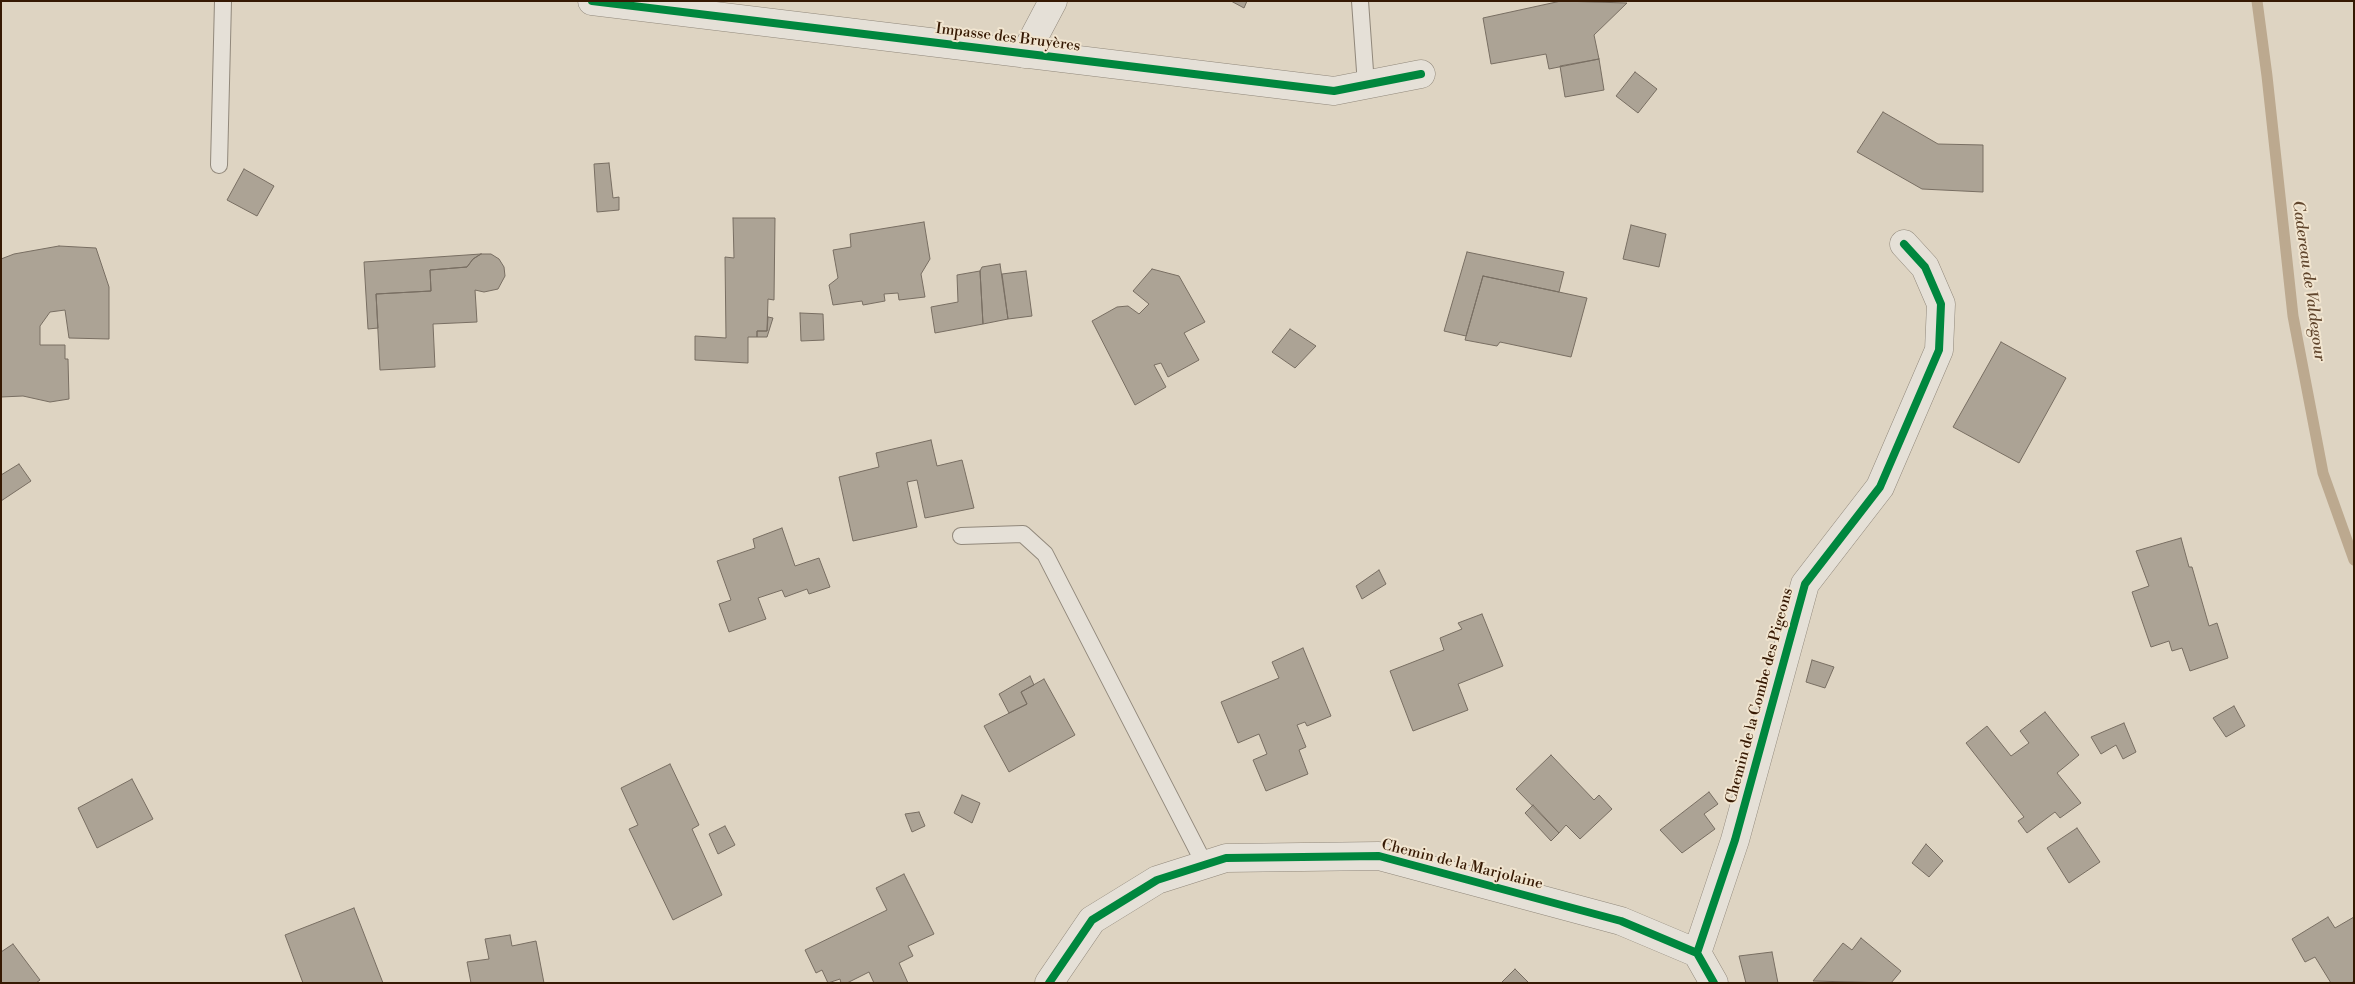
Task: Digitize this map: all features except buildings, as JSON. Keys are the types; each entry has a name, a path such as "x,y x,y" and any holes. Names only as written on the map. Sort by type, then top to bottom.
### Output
{"street":[{"name":"Impasse des Bruyères","path":"592,1 1334,91 1421,74"},
{"path":"1025,54 1053,1"},
{"name":"Chemin de la Combe des Pigeons","path":"1696,953 1735,840 1805,584 1880,487 1939,350 1941,304 1925,267 1904,244"},
{"name":"Chemin de la Marjolaine","path":"1049,983 1092,920 1157,880 1226,858 1379,856 1621,920 1696,953"},
{"path":"1696,953 1714,983"}],"lane":[{"path":"219,165 223,1"},
{"path":"1360,1 1366,85"},
{"path":"961,536 1023,534 1045,554 1205,865"}],"waterway":[{"name":"Cadereau de Valdegour","path":"2257,1 2293,316 2323,473 2354,560"}],"cycle path":[{"path":"592,1 1334,91 1421,74"},
{"path":"1714,983 1697,953 1735,840 1805,584 1880,487 1939,350 1941,304 1925,267 1904,244"},
{"path":"1049,983 1092,920 1157,880 1226,858 1379,856 1621,921 1697,953"}]}
